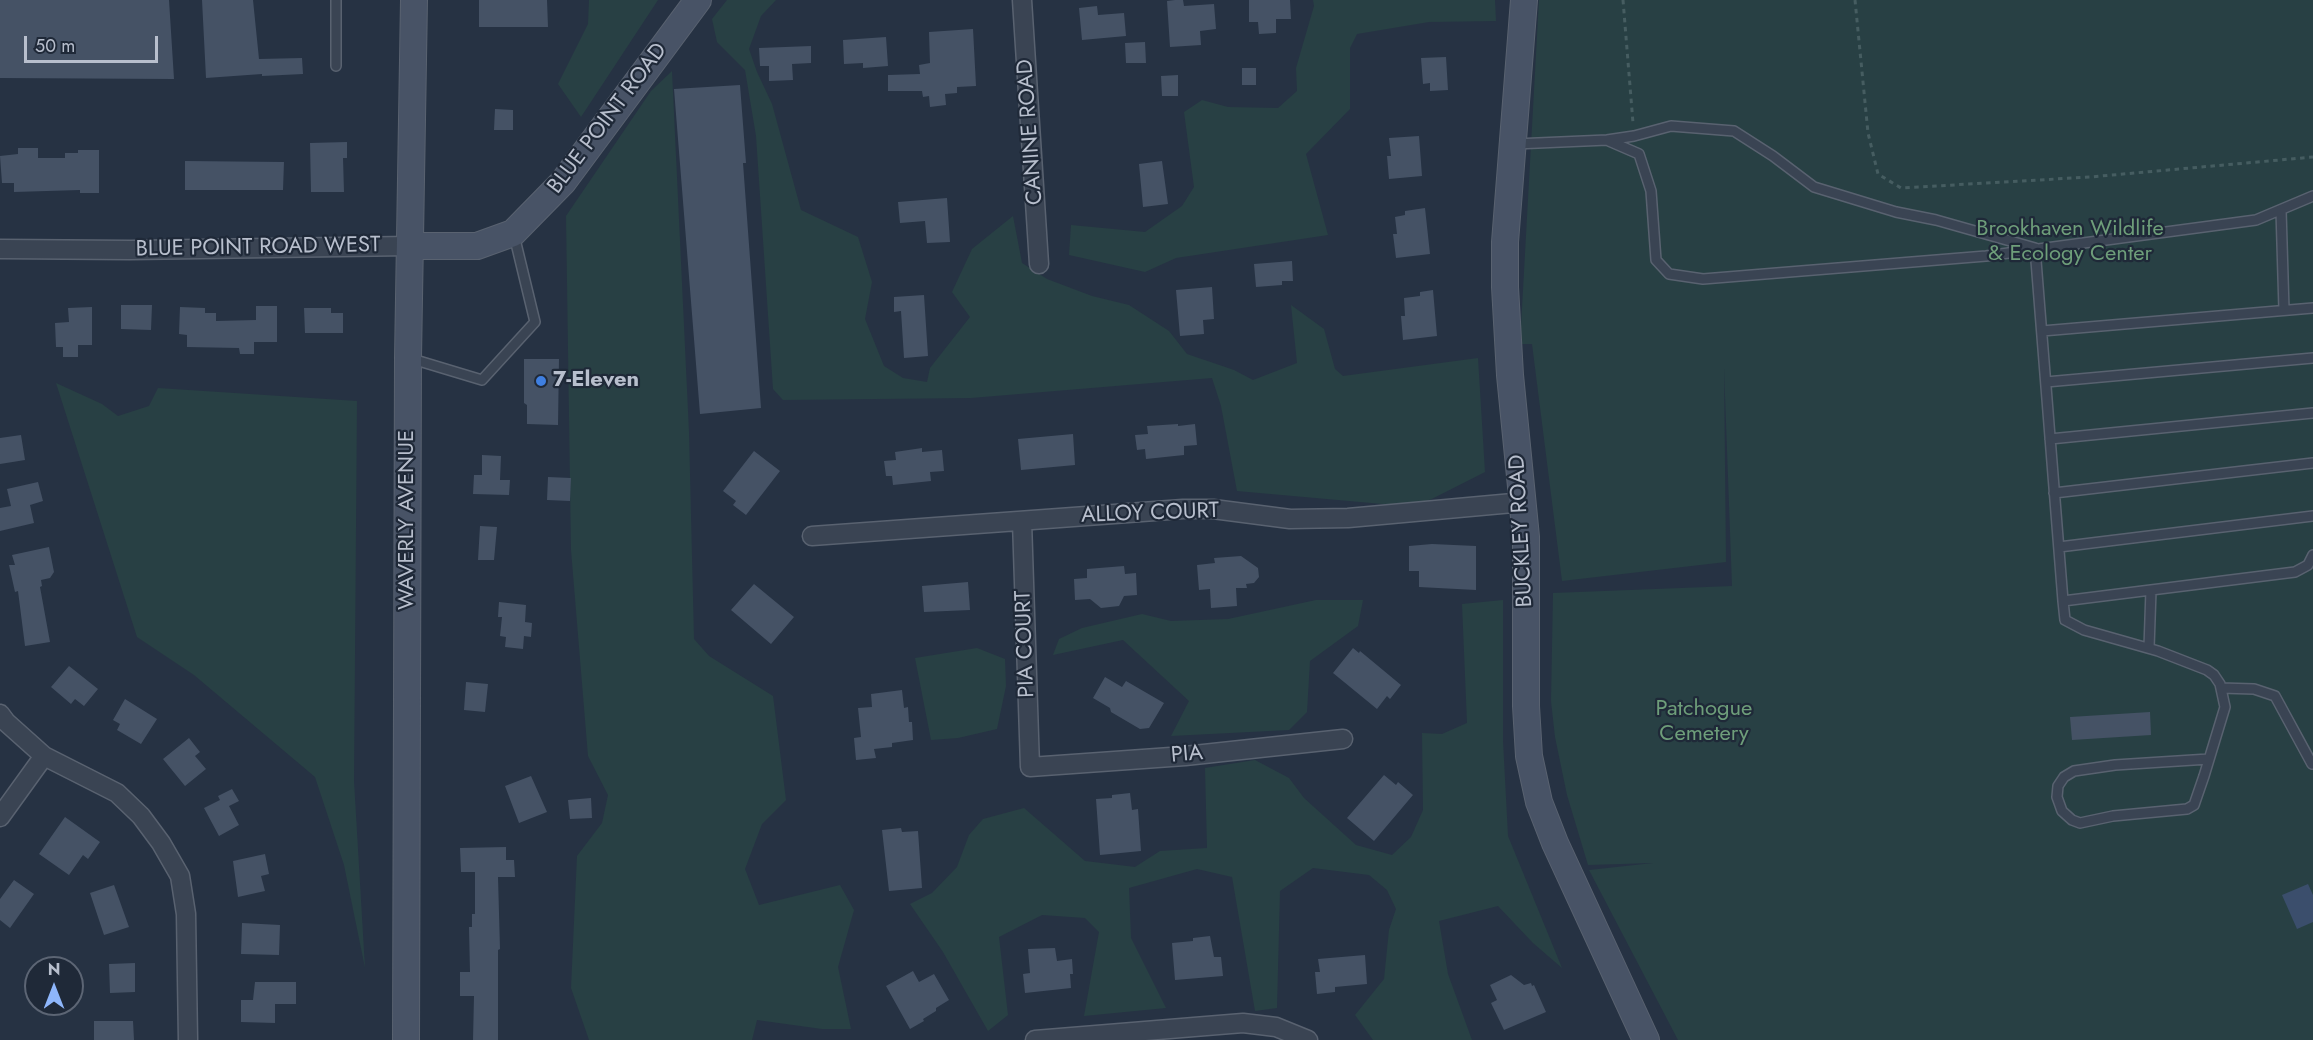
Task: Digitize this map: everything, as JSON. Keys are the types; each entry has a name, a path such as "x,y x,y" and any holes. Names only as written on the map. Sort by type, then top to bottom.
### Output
{"street":[{"name":"WAVERLY AVENUE","path":"406,1040 408,358 414,0"},
{"name":"BLUE POINT ROAD","path":"513,233 563,182 698,0"},
{"name":"CANINE ROAD","path":"1022,0 1039,264"},
{"name":"BUCKLEY ROAD","path":"1524,0 1505,242 1504,287 1510,375 1524,502 1527,568 1527,734 1533,780 1555,843 1647,1040"},
{"name":"BLUE POINT ROAD WEST","path":"0,249 130,250 477,246 513,233"},
{"name":"ALLOY COURT","path":"812,536 1183,509 1212,509 1290,519 1348,518 1524,502"},
{"name":"PIA COURT","path":"1022,521 1030,767"},
{"path":"0,714 6,723 44,756 117,793 141,816 161,843 180,876 186,914 188,1040"},
{"name":"PIA","path":"1030,767 1185,756 1343,739"},
{"path":"0,817 44,756"},
{"path":"1035,1040 1243,1023 1276,1027 1308,1040"}],"lane":[{"path":"336,0 336,66"},
{"path":"1512,144 1607,140 1634,136 1671,126 1734,131 1814,186 1896,212 1936,220 2035,249"},
{"path":"1607,140 1639,154 1651,191 1656,260 1669,274 1714,278 1986,256 2256,220 2313,196"},
{"path":"2281,210 2284,310"},
{"path":"408,358 482,380 535,322 513,233"},
{"path":"2035,249 2065,620 2084,630 2149,648 2207,670 2214,675 2221,688 2225,707 2209,759 2194,805 2187,809 2113,816 2080,823 2072,820 2062,811 2057,797 2058,786 2064,777 2074,771 2115,765 2209,759"},
{"path":"2042,331 2313,308"},
{"path":"2046,382 2313,358"},
{"path":"2050,439 2313,413"},
{"path":"2054,493 2313,463"},
{"path":"2059,547 2313,516"},
{"path":"2063,602 2295,572 2308,565 2313,555"},
{"path":"2149,648 2151,590"},
{"path":"2221,688 2254,689 2275,696 2312,764"}],"path":[{"path":"1623,0 1634,136"},
{"path":"1855,0 1868,133 1878,174 1901,188 2090,177 2313,157"}],"green space":[{"path":"589,0 658,0 581,117 558,84 588,24"},
{"path":"727,0 776,0 761,16 749,49 772,104 801,210 858,237 872,282 865,319 884,366 903,378 927,382 930,368 970,317 952,292 972,249 1013,216 1022,263 1047,279 1092,296 1129,305 1169,331 1187,354 1234,370 1253,380 1297,363 1291,305 1324,329 1335,369 1343,376 1478,358 1485,472 1416,507 1237,491 1221,406 1212,378 971,398 783,400 773,389 756,136 745,70 717,42 712,19"},
{"path":"1313,0 1495,0 1496,21 1429,22 1357,34 1350,48 1350,109 1306,154 1328,235 1176,258 1145,272 1069,255 1071,225 1145,232 1182,206 1194,187 1184,112 1202,100 1228,107 1278,108 1297,91 1296,68 1314,6"},
{"name":"Brookhaven Wildlife & Ecology Center","path":"1539,0 2313,0 2313,1040 1678,1040 1589,870 1653,863 1588,865 1567,795 1555,737 1551,701 1553,593 1732,586 1724,368 1726,562 1562,581 1532,344 1520,344"},
{"path":"672,71 689,432 694,639 709,656 773,696 786,800 762,824 745,869 759,905 840,885 854,910 838,967 851,1029 822,1029 757,1020 752,1040 589,1040 571,988 577,856 602,823 608,795 588,756 571,550 566,216 651,91"},
{"path":"56,383 102,404 118,416 149,406 158,388 357,401 354,781 365,968 344,865 315,777 194,675 137,637"},
{"path":"1316,600 1363,600 1358,626 1310,661 1307,712 1289,730 1171,736 1189,701 1123,640 1053,655 1059,639 1082,628 1142,614 1171,621 1228,619"},
{"path":"1503,600 1503,741 1508,836 1562,968 1533,943 1498,906 1439,921 1448,974 1472,1040 1373,1040 1355,1015 1384,979 1389,930 1396,909 1387,890 1369,875 1313,868 1280,891 1277,1008 1255,1011 1232,877 1197,869 1129,888 1131,938 1166,1008 1084,1016 1099,932 1085,918 1042,915 999,937 1008,1015 988,1031 943,952 910,904 932,893 957,867 969,835 983,819 1024,808 1085,861 1135,867 1160,851 1207,848 1205,768 1255,760 1289,778 1304,798 1356,845 1392,855 1411,837 1423,810 1422,733 1442,734 1467,723 1462,604"},
{"path":"977,648 1005,659 1006,686 997,729 958,738 931,740 915,658"}],"water":[{"path":"2308,884 2313,895 2313,922 2297,929 2282,895"}],"building":[{"path":"0,0 169,0 174,79 0,78"},
{"path":"202,0 253,0 259,59 302,58 303,74 206,78"},
{"path":"479,0 547,0 548,27 479,27"},
{"path":"1183,0 1184,6 1214,4 1216,29 1200,31 1201,45 1170,47 1167,1"},
{"path":"1249,0 1290,0 1291,19 1276,19 1276,33 1259,34 1258,22 1249,22"},
{"path":"1097,6 1098,15 1124,13 1126,36 1082,40 1079,8"},
{"path":"973,29 976,86 957,87 957,93 945,94 946,105 930,107 929,96 923,97 922,91 888,91 888,75 920,74 919,65 930,63 929,32"},
{"path":"886,37 888,66 863,68 863,63 844,64 843,40"},
{"path":"1145,42 1146,63 1126,63 1125,43"},
{"path":"811,46 811,63 792,64 793,80 769,81 769,66 760,66 759,48"},
{"path":"1446,57 1448,90 1430,91 1430,83 1423,84 1421,58"},
{"path":"1242,68 1256,68 1256,85 1242,85"},
{"path":"1178,75 1178,96 1162,96 1161,76"},
{"path":"740,85 746,163 743,163 761,408 700,414 674,89"},
{"path":"495,109 513,110 513,130 494,130"},
{"path":"1419,136 1422,176 1389,179 1387,156 1391,156 1389,138"},
{"path":"347,142 347,158 343,158 344,192 311,192 310,143"},
{"path":"18,148 38,148 38,158 65,158 65,153 78,153 78,150 99,150 99,193 80,193 80,190 14,192 14,183 2,183 0,156 18,154"},
{"path":"185,161 284,162 283,190 185,190"},
{"path":"1162,161 1168,204 1143,207 1139,164"},
{"path":"947,198 950,242 927,243 925,221 900,223 898,202"},
{"path":"1425,208 1430,254 1396,258 1393,234 1397,234 1395,217 1405,215 1405,211"},
{"path":"1292,261 1293,281 1282,281 1282,285 1256,287 1254,264"},
{"path":"1212,287 1214,319 1203,320 1204,334 1180,336 1176,290"},
{"path":"1433,290 1437,336 1403,340 1401,316 1405,316 1404,298 1420,296 1420,292"},
{"path":"924,295 928,356 904,358 901,311 894,312 894,297"},
{"path":"121,305 152,305 151,330 121,329"},
{"path":"256,306 277,306 277,342 254,342 254,354 240,354 239,348 187,347 187,335 179,334 180,307 205,308 205,313 216,313 216,321 256,320"},
{"path":"92,307 92,345 78,345 78,357 63,357 63,347 56,347 55,323 69,322 68,308"},
{"path":"304,308 331,308 331,313 343,313 343,333 305,333"},
{"name":"7-Eleven","path":"524,359 559,359 558,425 527,424 527,405 524,403"},
{"path":"1178,424 1178,426 1195,424 1197,445 1184,446 1184,455 1146,459 1145,449 1137,450 1135,435 1148,434 1147,426"},
{"path":"1073,434 1075,465 1021,470 1018,439"},
{"path":"21,435 25,460 0,464 0,438"},
{"path":"922,448 922,452 942,450 944,471 930,472 931,481 893,485 892,476 886,476 884,461 896,460 895,452"},
{"path":"754,451 780,471 746,515 733,505 736,501 723,491"},
{"path":"482,455 501,456 500,480 510,480 509,495 473,494 474,475 482,475"},
{"path":"548,477 571,478 570,501 547,500"},
{"path":"38,482 43,501 30,505 34,523 0,531 0,508 11,506 7,489"},
{"path":"480,526 497,527 494,560 478,560"},
{"path":"1432,544 1476,546 1476,590 1419,587 1419,571 1409,571 1409,546"},
{"path":"49,547 54,572 50,578 41,580 42,586 40,587 50,642 25,646 18,591 15,592 9,565 15,565 12,555"},
{"path":"1241,556 1258,568 1259,577 1254,583 1246,584 1247,588 1236,588 1237,606 1211,608 1210,589 1199,590 1197,565 1215,563 1214,558"},
{"path":"1124,566 1125,574 1136,573 1137,595 1124,596 1119,606 1101,608 1090,599 1075,600 1074,579 1087,578 1087,569"},
{"path":"968,582 970,610 924,612 922,586"},
{"path":"754,584 794,617 771,644 731,610"},
{"path":"499,602 526,605 525,622 532,623 531,637 524,636 523,649 505,647 506,637 500,636 502,617 498,617"},
{"path":"1353,648 1359,653 1360,651 1401,685 1390,699 1387,696 1377,709 1333,673"},
{"path":"69,666 98,689 84,706 75,699 71,704 51,687"},
{"path":"1105,677 1122,687 1126,681 1164,703 1149,728 1140,729 1093,698"},
{"path":"466,682 488,684 485,712 464,710"},
{"path":"902,690 904,708 908,707 909,722 912,722 913,740 892,743 892,747 874,749 876,758 856,760 854,738 861,737 858,708 872,707 871,694"},
{"path":"125,699 157,719 141,744 117,730 120,724 113,720"},
{"path":"2150,712 2151,735 2072,740 2070,717"},
{"path":"189,738 200,752 195,756 206,769 185,786 163,759"},
{"path":"1384,775 1396,785 1398,782 1413,795 1374,841 1347,818"},
{"path":"531,776 547,812 519,823 505,786"},
{"path":"232,789 239,801 229,806 239,825 219,836 204,808 220,800 218,796"},
{"path":"1130,793 1132,810 1138,809 1141,851 1100,855 1096,799"},
{"path":"591,798 592,818 570,819 568,800"},
{"path":"65,817 100,842 88,859 83,855 69,875 39,854"},
{"path":"901,828 902,832 918,831 922,888 889,891 882,830"},
{"path":"506,847 506,860 514,860 515,877 498,877 500,949 498,950 498,1040 473,1040 474,996 460,996 460,972 470,972 469,927 472,927 472,914 475,914 475,872 461,872 460,848"},
{"path":"265,854 269,874 261,876 265,891 238,897 233,861"},
{"path":"14,880 34,894 10,928 0,920 0,899"},
{"path":"114,885 129,927 104,935 90,893"},
{"path":"242,923 280,925 279,955 241,954"},
{"path":"1210,936 1214,957 1221,957 1223,976 1175,980 1172,943 1193,941 1193,938"},
{"path":"1055,948 1057,961 1072,959 1071,988 1025,993 1023,974 1030,973 1028,949"},
{"path":"1365,955 1367,984 1335,987 1335,992 1317,994 1315,972 1320,972 1318,959"},
{"path":"135,963 135,992 110,993 109,964"},
{"path":"913,971 919,982 934,974 949,1000 936,1008 936,1011 923,1019 924,1021 910,1029 886,986"},
{"path":"1511,975 1524,985 1531,983 1532,986 1534,985 1546,1012 1504,1030 1491,1003 1497,1000 1490,985"},
{"path":"255,982 296,982 296,1004 275,1004 275,1023 241,1022 241,1000 253,1000"},
{"path":"94,1021 133,1021 134,1040 94,1040"}],"place":[{"name":"7-Eleven","path":"541,381"}],"park label":[{"name":"Patchogue Cemetery","path":"1704,722"}]}
